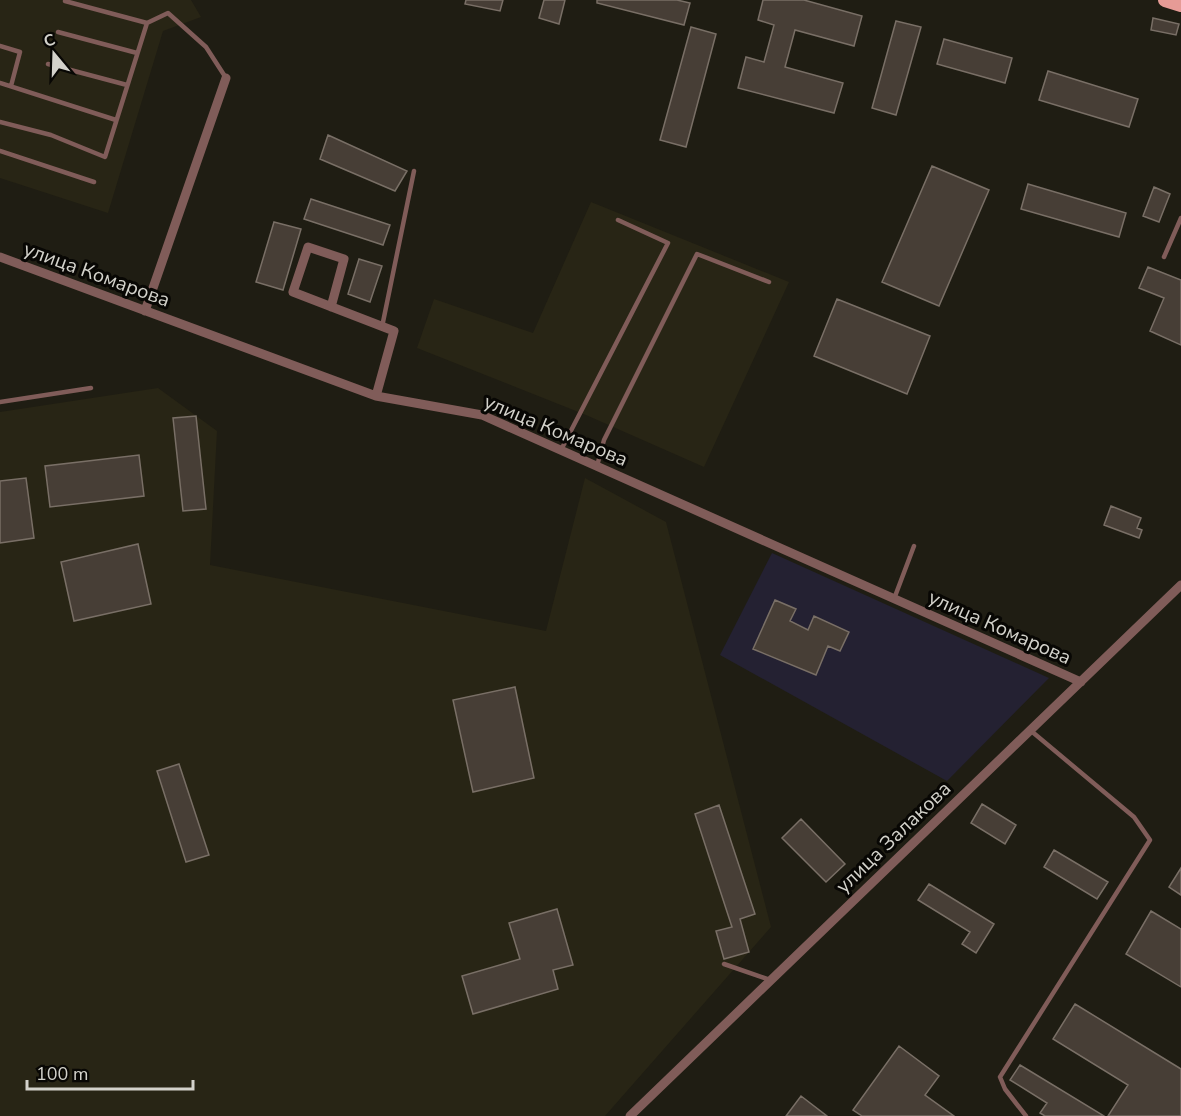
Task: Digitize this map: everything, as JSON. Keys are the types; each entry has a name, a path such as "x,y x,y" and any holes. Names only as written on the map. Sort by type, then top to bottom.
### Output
{"main road":[{"path":"1165,0 1181,5"}],"street":[{"path":"145,311 226,78"},
{"path":"331,307 344,259 308,247 293,292 331,307 382,327 394,331 376,396"},
{"name":"улица Комарова","path":"0,257 376,396 482,415 1081,682"},
{"name":"улица Залакова","path":"630,1116 1181,585"}],"lane":[{"path":"65,1 147,23 168,13 206,47 226,78"},
{"path":"0,122 51,135 105,157 147,23"},
{"path":"58,32 137,53"},
{"path":"0,46 20,52 11,87"},
{"path":"48,64 127,86"},
{"path":"0,83 116,120"},
{"path":"0,151 94,182"},
{"path":"382,327 414,171"},
{"path":"1164,257 1181,218"},
{"path":"561,450 668,243 618,220"},
{"path":"597,466 604,440 697,254 769,282"},
{"path":"0,402 91,387"},
{"path":"894,599 914,546"},
{"path":"1026,1116 1005,1089 1000,1077 1150,840 1134,817 1030,730"},
{"path":"724,964 771,980"}],"shaded area":[{"path":"0,0 191,0 201,17 163,31 108,213 0,178"},
{"path":"591,202 789,282 704,467 586,415 417,348 434,299 533,333"},
{"path":"158,388 217,431 210,565 546,631 585,478 666,522 771,927 605,1116 0,1116 0,412"},
{"path":"772,553 1049,678 947,781 720,655"}],"building":[{"path":"466,0 503,0 500,11 465,4"},
{"path":"544,0 565,0 559,24 539,18"},
{"path":"597,0 677,0 690,3 684,25 597,3"},
{"path":"763,0 804,0 862,16 854,46 795,30 785,67 843,83 834,113 738,88 746,57 764,62 774,25 758,20"},
{"path":"1153,18 1179,24 1176,35 1151,30"},
{"path":"896,21 921,27 896,115 872,108"},
{"path":"691,27 716,34 686,147 660,140"},
{"path":"944,39 1012,58 1005,83 937,64"},
{"path":"1048,71 1138,99 1129,127 1039,100"},
{"path":"328,135 407,171 395,191 320,159"},
{"path":"932,166 989,190 939,306 882,282"},
{"path":"1028,184 1126,213 1119,237 1021,209"},
{"path":"1154,187 1170,194 1159,222 1143,216"},
{"path":"311,199 390,225 383,245 304,219"},
{"path":"274,222 301,229 283,290 256,282"},
{"path":"359,259 382,266 370,302 348,294"},
{"path":"1148,267 1181,280 1181,345 1150,331 1164,298 1139,288"},
{"path":"837,299 930,336 907,394 814,356"},
{"path":"196,416 206,509 183,511 173,418"},
{"path":"139,455 144,496 50,507 45,466"},
{"path":"26,478 34,538 0,543 0,481"},
{"path":"1111,506 1141,518 1137,528 1142,530 1139,538 1104,525"},
{"path":"138,544 151,604 74,621 61,562"},
{"path":"775,600 796,609 790,621 808,630 814,616 849,632 840,651 828,646 816,675 753,649"},
{"path":"515,687 534,778 473,792 453,700"},
{"path":"179,764 209,855 186,862 157,771"},
{"path":"982,804 1016,825 1005,844 971,823"},
{"path":"719,805 755,914 740,919 749,952 724,959 716,931 732,927 695,814"},
{"path":"801,819 845,864 826,882 782,838"},
{"path":"1054,850 1108,882 1097,899 1044,867"},
{"path":"1181,868 1181,895 1169,887"},
{"path":"929,884 994,924 976,953 962,944 970,932 918,900"},
{"path":"557,909 573,965 553,970 558,989 473,1014 462,976 520,959 509,923"},
{"path":"1151,911 1181,929 1181,987 1126,954"},
{"path":"1075,1004 1181,1069 1181,1116 1108,1116 1128,1085 1053,1039"},
{"path":"899,1046 939,1076 925,1095 954,1116 862,1116 853,1110"},
{"path":"1020,1065 1104,1116 1045,1116 1040,1113 1047,1103 1010,1080"},
{"path":"801,1096 827,1116 786,1116"}]}
